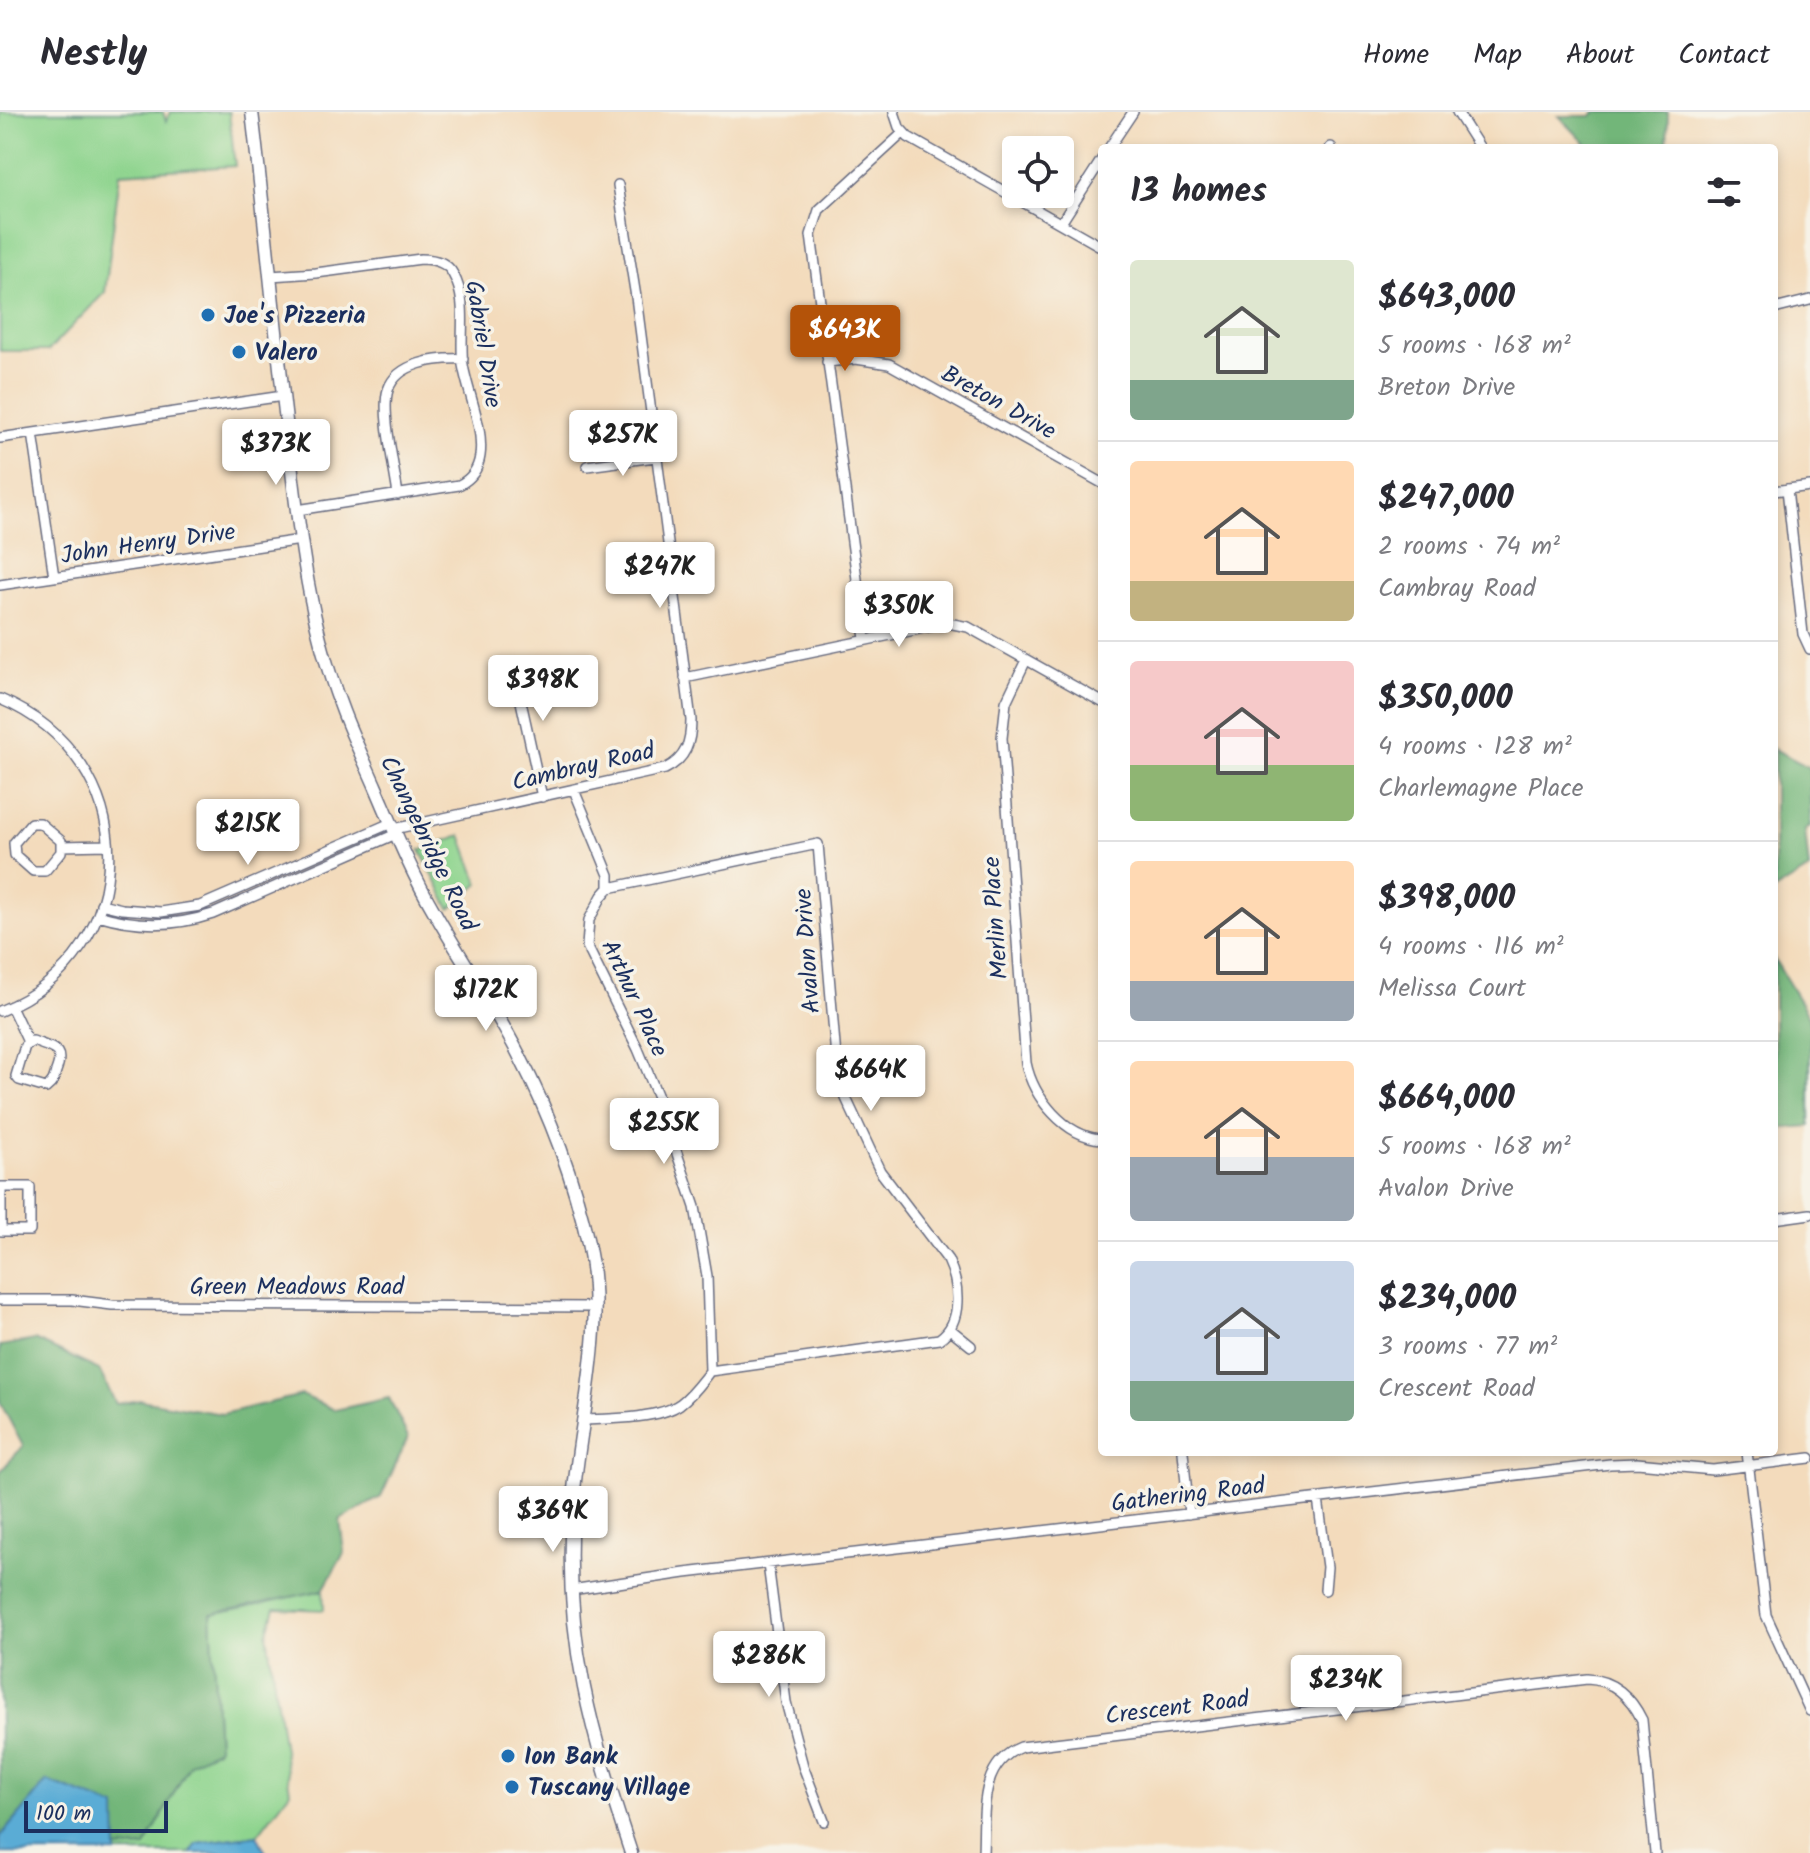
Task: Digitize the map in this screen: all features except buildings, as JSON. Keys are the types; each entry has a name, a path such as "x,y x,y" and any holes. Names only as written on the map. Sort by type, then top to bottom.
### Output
{"main road":[{"name":"Changebridge Road","path":"252,112 297,510 317,635 341,708 424,893 498,1017 536,1090 583,1225 592,1267 594,1342 572,1517 571,1590 585,1701 631,1853"}],"street":[{"path":"894,112 903,133 1098,245"},
{"path":"1112,144 1133,112"},
{"path":"1457,112 1477,144"},
{"path":"865,639 812,246 812,225 819,210 903,133"},
{"path":"1061,223 1098,165"},
{"name":"Cambray Road","path":"394,829 665,769 681,758 691,733 636,297 618,185"},
{"name":"Gabriel Drive","path":"270,276 421,259 441,262 451,270 459,291 463,359 480,447 474,473 459,485 297,510"},
{"path":"1778,308 1810,300"},
{"path":"398,495 387,412 386,397 390,384 404,370 416,365 442,359 463,359"},
{"name":"Breton Drive","path":"827,362 856,359 889,364 1098,481"},
{"path":"0,438 283,396"},
{"path":"33,433 54,577"},
{"path":"587,466 655,457"},
{"path":"1778,490 1810,486"},
{"path":"1787,489 1803,634 1810,649"},
{"name":"John Henry Drive","path":"0,585 301,540"},
{"path":"685,678 942,623 962,624 1098,700"},
{"name":"Merlin Place","path":"1026,660 1006,702 1002,738 1026,1063 1028,1074 1039,1093 1059,1119 1079,1134 1098,1138"},
{"path":"508,675 516,679 542,797"},
{"path":"0,699 18,706 44,723 78,757 97,792 103,811 109,863 98,915 86,939 67,965 48,984 0,1011"},
{"path":"574,790 605,862 609,888"},
{"path":"31,823 40,823 61,841 61,846 61,852 45,871 33,871 15,855 14,843 31,823"},
{"path":"101,904 131,911 161,912 200,906 394,829"},
{"path":"98,915 142,924 191,921 225,909 394,829"},
{"name":"Avalon Drive","path":"609,888 818,844 836,1077 880,1171 948,1260 953,1272 955,1318 950,1329"},
{"path":"61,846 108,845"},
{"name":"Arthur Place","path":"609,888 589,920 587,946 658,1097 695,1207 707,1276 710,1371"},
{"path":"11,1006 28,1042 16,1076 46,1088 52,1085 61,1060 60,1054 28,1042"},
{"path":"1,1187 30,1187 30,1231 1,1231 0,1210 1,1187"},
{"path":"1778,1218 1810,1214"},
{"name":"Green Meadows Road","path":"0,1300 72,1300 112,1305 594,1307"},
{"path":"582,1420 666,1411 683,1402 710,1371 933,1341 950,1329 971,1346"},
{"path":"1183,1456 1189,1514"},
{"path":"1747,1456 1766,1615 1810,1711"},
{"name":"Gathering Road","path":"571,1590 1610,1464 1637,1463 1713,1470 1810,1458"},
{"path":"1318,1499 1327,1567 1325,1590"},
{"path":"768,1564 791,1723 824,1821"},
{"name":"Crescent Road","path":"983,1853 988,1781 1003,1756 1021,1747 1587,1679 1618,1689 1632,1703 1642,1720 1655,1853"}],"green space":[{"path":"0,112 163,112 166,121 171,112 229,112 235,166 120,173 105,292 48,351 0,351"},
{"path":"1595,112 1668,112 1667,144 1586,144 1559,116 1591,116"},
{"path":"1778,751 1810,768 1810,827 1805,830 1809,869 1778,888"},
{"path":"461,835 479,884 450,909 420,850"},
{"path":"1778,966 1810,1018 1810,1126 1778,1129"},
{"path":"35,1340 99,1370 116,1404 140,1400 222,1414 302,1395 335,1410 389,1398 408,1437 381,1497 340,1520 344,1553 323,1590 211,1614 218,1749 190,1763 145,1847 116,1849 115,1807 47,1781 0,1837 0,1472 23,1446 0,1402 0,1346"},
{"path":"323,1590 324,1610 275,1608 267,1634 290,1792 257,1835 197,1843 191,1853 117,1853 116,1849 145,1847 190,1763 218,1749 211,1614"}],"water":[{"path":"47,1781 116,1807 117,1853 0,1853 0,1837"},
{"path":"257,1835 266,1853 191,1853 197,1843"}],"place":[{"name":"Joe's Pizzeria","path":"208,315"},
{"name":"Valero","path":"239,352"},
{"name":"Ion Bank","path":"508,1756"},
{"name":"Tuscany Village","path":"512,1787"}]}
